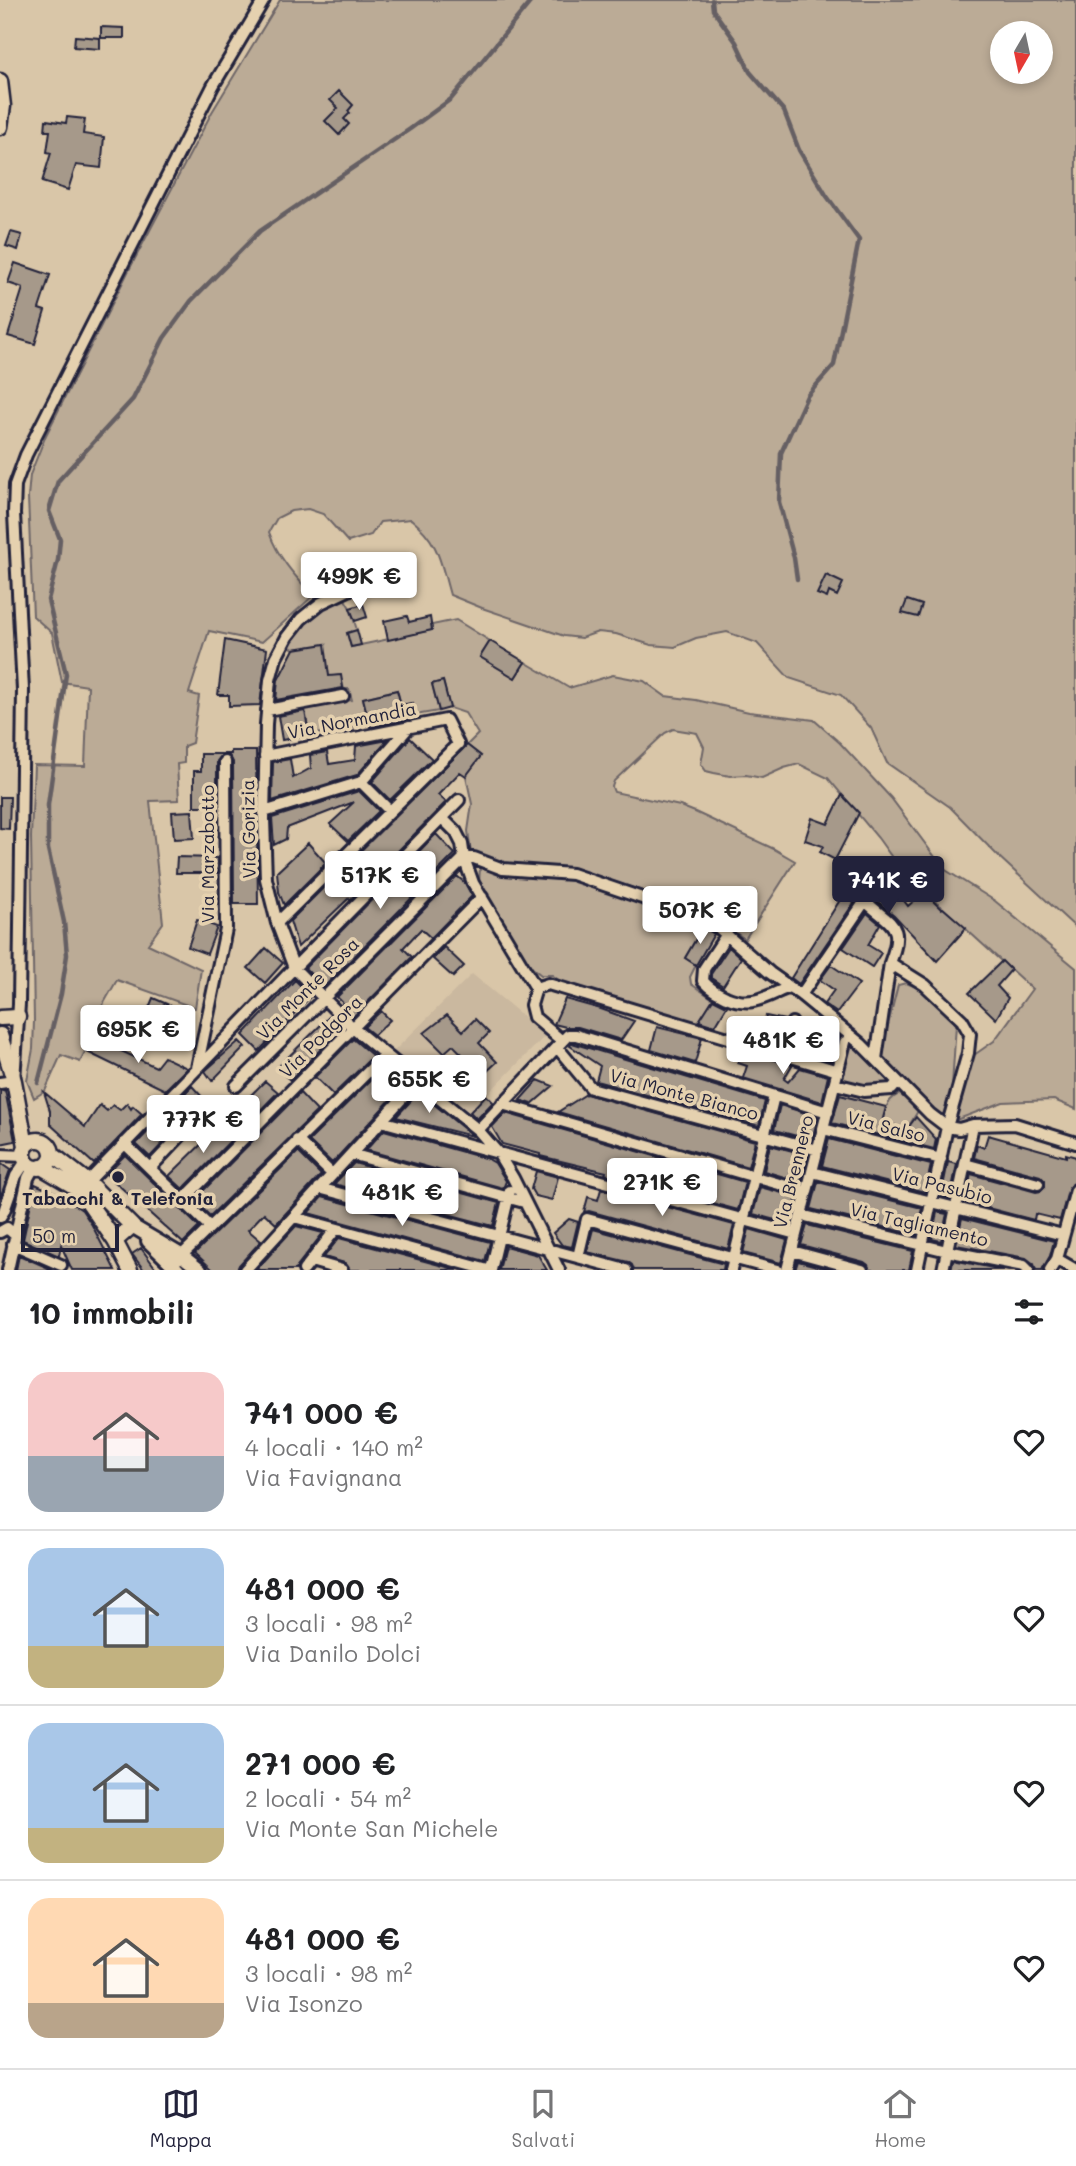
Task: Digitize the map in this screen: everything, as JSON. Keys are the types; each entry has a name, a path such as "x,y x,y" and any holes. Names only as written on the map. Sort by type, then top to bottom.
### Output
{"main road":[{"path":"0,80 3,107 0,127"},
{"path":"0,1018 18,1017"},
{"path":"1,1040 7,1082 28,1159 84,1186 130,1270"},
{"path":"7,1082 48,1148 84,1186 132,1226 115,1241"},
{"path":"28,1159 33,1141 48,1148"},
{"path":"28,1159 49,1163 48,1148"}],"street":[{"path":"7,1082 18,1017 23,690 14,514 15,485 26,455 213,86 264,0"},
{"name":"Via Gorizia","path":"372,579 321,603 301,619 286,638 270,680 265,756 265,879 276,923 294,968 354,1029 478,1130 498,1153 559,1270"},
{"path":"267,710 343,696"},
{"name":"Via Normandia","path":"265,756 446,719 458,744 390,811"},
{"path":"264,812 360,782 409,727"},
{"name":"Via Marzabotto","path":"197,1069 226,929 225,762"},
{"path":"276,923 390,811 360,782"},
{"path":"84,1186 459,800"},
{"path":"442,818 456,832 473,883 536,988 548,984 838,1071"},
{"path":"464,858 474,858 503,869 572,874 712,922 770,973 860,1044 930,1114 947,1127 959,1129 973,1125 1015,1124 1076,1143"},
{"name":"Via Monte Rosa","path":"236,1086 464,858"},
{"name":"Via Podgora","path":"183,1200 482,897"},
{"path":"801,995 865,901 896,930 898,937 890,963 876,1059"},
{"path":"727,934 704,969 703,981 712,990 740,1003 752,1002 789,987"},
{"path":"890,963 925,985 962,1020 970,1034 968,1053 947,1127 917,1270"},
{"name":"Via Monte Bianco","path":"536,988 531,1005 534,1017 560,1044 591,1088 818,1150"},
{"path":"784,1055 792,1023"},
{"path":"478,1130 568,1035 576,1035 828,1112"},
{"name":"Via Brennero","path":"787,1270 845,1042"},
{"path":"132,1226 175,1268 181,1255 385,1055"},
{"path":"245,1270 417,1082"},
{"path":"835,1084 864,1091 892,1089 898,1082"},
{"path":"732,1264 774,1096"},
{"path":"502,1104 807,1192"},
{"path":"150,1168 202,1113"},
{"path":"381,1121 796,1234"},
{"path":"943,1270 973,1125"},
{"name":"Via Salso","path":"823,1129 941,1159"},
{"path":"297,1140 332,1174"},
{"path":"124,1143 210,1227"},
{"path":"351,1154 524,1202"},
{"path":"0,1155 28,1159"},
{"path":"1,1212 16,1176 28,1159"},
{"path":"8,1270 28,1178 28,1159"},
{"path":"965,1164 1038,1184"},
{"name":"Via Pasubio","path":"812,1172 1063,1235"},
{"path":"293,1217 489,1270 513,1178"},
{"path":"319,1188 626,1270"},
{"path":"1050,1270 1057,1259 1076,1190"},
{"name":"Via Tagliamento","path":"801,1215 947,1251 1024,1266 1028,1270"},
{"path":"578,1257 587,1219 732,1264 777,1270"},
{"path":"132,1226 181,1255 200,1270"},
{"path":"0,1232 7,1228 14,1239 61,1265"},
{"path":"307,1266 336,1229"},
{"path":"792,1251 862,1270"},
{"path":"1057,1259 1076,1270"},
{"path":"307,1266 342,1270"}],"shaded area":[{"path":"280,0 1076,0 1076,928 950,807 887,763 871,728 841,695 789,678 757,643 727,632 696,638 675,647 651,645 616,634 598,632 581,638 564,636 450,595 441,562 433,545 411,519 380,522 371,535 348,542 323,514 308,509 291,511 277,518 269,532 282,558 313,596 262,642 209,631 189,693 199,696 192,743 184,746 184,763 177,764 179,800 150,801 163,923 148,944 201,969 195,1008 117,980 87,1033 93,1038 80,1062 61,1055 45,1091 34,1098 27,1081 33,1049 34,1021 31,837 34,765 85,766 88,686 62,682 52,633 33,616 28,497 30,475 46,435 212,112"},
{"path":"343,596 357,630 347,633 351,647 432,630 432,625 456,620 490,641 480,657 515,678 525,662 569,688 613,675 644,681 665,696 749,712 814,720 840,743 891,798 944,869 995,901 1076,968 1076,1109 1054,1100 1003,1102 956,1120 974,1055 994,1041 1032,989 901,870 828,778 799,764 762,778 706,771 701,764 704,747 697,733 673,729 665,733 614,781 612,787 614,792 680,806 695,812 795,861 745,939 702,910 574,869 502,864 471,853 468,831 472,804 466,776 481,756 467,745 478,734 465,713 450,708 443,681 432,684 439,711 415,715 412,703 401,705 397,690 363,698 369,725 309,735 305,709 352,700 349,689 344,689 340,675 281,684 325,645 294,649 287,645 306,619"},
{"path":"480,867 501,873 573,878 699,922 704,926 685,958 696,965 690,977 691,984 713,999 697,1025 565,985 552,975 541,975 530,966 479,884"},
{"path":"472,974 546,1035 470,1112 392,1053"},
{"path":"906,983 934,999 956,1024 952,1086 944,1117 922,1100 884,1061 881,1053 898,985"},
{"path":"853,1044 887,1078 888,1083 865,1085 842,1081 844,1062"},
{"path":"900,1094 918,1111 907,1129 882,1122 889,1102"}],"building":[{"path":"101,27 124,28 124,38 101,38"},
{"path":"75,36 100,38 100,49 74,47"},
{"path":"339,91 353,105 344,119 349,124 339,135 325,121 338,108 330,100"},
{"path":"67,117 85,119 83,134 104,137 101,168 76,165 68,190 42,182 51,153 47,152 50,131 45,131 46,120 66,123"},
{"path":"11,232 22,235 18,250 6,246"},
{"path":"15,263 50,275 39,309 45,311 35,344 8,336 23,288 8,283"},
{"path":"826,575 843,583 837,596 829,592 827,598 817,594"},
{"path":"907,600 922,605 918,617 902,613"},
{"path":"363,604 367,617 355,621 350,608"},
{"path":"407,616 409,622 430,617 432,630 388,640 384,621"},
{"path":"357,630 361,645 351,647 347,633"},
{"path":"225,640 267,649 260,705 229,706 229,695 218,695"},
{"path":"490,641 525,662 515,678 480,657"},
{"path":"325,644 329,676 341,675 343,688 276,700 278,680 294,649"},
{"path":"443,681 450,708 439,711 432,684"},
{"path":"397,690 401,705 413,703 415,715 405,720 370,727 363,698"},
{"path":"305,711 309,735 282,740 278,716"},
{"path":"410,738 432,759 390,800 372,782"},
{"path":"388,740 357,775 272,801 273,762 290,759 293,778 311,768 310,755 327,752 329,764 355,760 356,746"},
{"path":"467,745 481,756 466,776 460,772 438,795 446,802 350,900 349,898 298,947 290,921"},
{"path":"231,751 256,751 258,904 234,904 233,762 229,756 222,755 217,761 217,806 194,806 194,771 201,771 201,754 231,754"},
{"path":"359,791 379,811 348,841 330,824 354,802 287,828 286,839 274,845 272,818"},
{"path":"842,795 859,813 835,860 820,852 823,846 805,840 812,818 828,824"},
{"path":"0,797 10,797 9,829 0,828"},
{"path":"192,811 194,838 174,839 172,812"},
{"path":"436,834 455,854 324,987 321,985 305,968"},
{"path":"308,843 326,863 284,905 279,892 277,872"},
{"path":"177,857 218,858 218,873 176,873"},
{"path":"878,862 893,877 890,882 908,906 924,892 966,928 937,961 894,915 870,895 863,894 858,897 799,984 791,978 850,884 833,878 837,868 861,877"},
{"path":"457,876 465,883 472,896 431,938 421,929 403,948 412,957 353,1017 337,997"},
{"path":"867,913 880,924 868,945 881,953 872,967 843,948"},
{"path":"197,920 217,927 207,954 188,947"},
{"path":"703,927 714,934 696,965 685,958"},
{"path":"444,947 464,966 453,977 433,959"},
{"path":"729,947 741,958 723,986 711,978 711,974"},
{"path":"266,948 283,963 265,983 248,968"},
{"path":"1002,961 1011,970 997,986 1008,998 996,1019 969,993"},
{"path":"831,965 859,984 837,1013 824,1004 834,990 820,980"},
{"path":"295,980 311,996 259,1051 243,1035"},
{"path":"153,998 190,1014 180,1037 143,1022"},
{"path":"565,999 634,1021 621,1040 578,1027 554,1024"},
{"path":"713,999 727,1006 715,1026 699,1021"},
{"path":"381,1011 390,1020 374,1035 364,1027"},
{"path":"447,1015 463,1031 475,1019 489,1033 479,1043 497,1062 483,1075 453,1045 444,1053 424,1033"},
{"path":"330,1016 342,1028 290,1080 277,1068"},
{"path":"766,1016 785,1020 778,1045 760,1039"},
{"path":"800,1025 812,1027 799,1051 794,1049"},
{"path":"657,1027 702,1038 695,1063 651,1050"},
{"path":"831,1031 839,1037 832,1061 811,1055"},
{"path":"93,1038 156,1067 164,1057 187,1068 165,1090 87,1052"},
{"path":"353,1039 373,1056 333,1095 315,1077"},
{"path":"239,1041 245,1047 212,1081 205,1071"},
{"path":"572,1043 765,1101 759,1126 596,1081 600,1066 570,1046"},
{"path":"741,1050 792,1065 784,1079 788,1082 800,1068 828,1076 822,1102 743,1078 747,1066 738,1063"},
{"path":"385,1066 405,1084 332,1163 309,1141"},
{"path":"538,1080 553,1086 532,1104 520,1100"},
{"path":"265,1081 278,1092 244,1127 234,1112"},
{"path":"192,1086 206,1101 196,1108 150,1157 136,1144"},
{"path":"5,1090 15,1141 0,1144 0,1091"},
{"path":"44,1092 85,1127 100,1105 107,1111 113,1105 120,1110 127,1103 131,1109 133,1106 142,1114 94,1164 50,1124 50,1111"},
{"path":"419,1092 468,1132 472,1136 396,1117"},
{"path":"300,1093 317,1111 210,1216 194,1200"},
{"path":"586,1094 755,1141 748,1167 558,1112"},
{"path":"486,1095 493,1102 477,1119 470,1112"},
{"path":"840,1095 886,1107 882,1122 907,1129 916,1117 936,1139 934,1149 832,1123"},
{"path":"780,1105 818,1117 812,1140 774,1130"},
{"path":"505,1113 745,1182 738,1210 502,1144 492,1127"},
{"path":"225,1121 237,1134 183,1189 169,1176"},
{"path":"384,1130 488,1159 495,1163 506,1181 504,1186 503,1188 366,1150"},
{"path":"988,1135 1066,1157 1066,1154 1076,1157 1076,1182 1069,1187 1060,1220 1035,1214 1034,1220 965,1202 971,1174 1036,1192 1045,1187 1045,1181 1040,1176 974,1158 977,1145 984,1148"},
{"path":"829,1139 931,1165 925,1192 822,1166"},
{"path":"770,1145 808,1155 801,1182 764,1171"},
{"path":"298,1152 321,1175 276,1224 264,1213 248,1230 261,1241 237,1270 213,1270 195,1253"},
{"path":"125,1155 199,1227 183,1243 106,1174"},
{"path":"948,1162 957,1164 950,1198 941,1196"},
{"path":"0,1163 10,1170 0,1198"},
{"path":"354,1163 499,1203 493,1226 334,1184"},
{"path":"536,1171 558,1177 552,1200 535,1196 531,1189"},
{"path":"818,1182 922,1208 916,1235 811,1209"},
{"path":"35,1184 60,1195 82,1210 115,1270 72,1270 61,1245 59,1256 23,1240"},
{"path":"760,1187 797,1197 790,1224 753,1214"},
{"path":"601,1189 734,1225 728,1249 589,1211 584,1212 588,1197 598,1200"},
{"path":"322,1197 490,1242 485,1261 308,1213"},
{"path":"937,1212 947,1214 941,1241 932,1239"},
{"path":"962,1218 1054,1241 1050,1256 1042,1270 1036,1270 1034,1264 1026,1258 956,1245"},
{"path":"569,1219 578,1222 572,1247 562,1245 553,1233"},
{"path":"807,1225 913,1251 909,1270 870,1270 864,1262 801,1245"},
{"path":"296,1226 323,1233 296,1270 256,1270"},
{"path":"593,1229 724,1264 723,1270 634,1270 628,1262 587,1252"},
{"path":"749,1229 787,1240 781,1263 743,1253"},
{"path":"339,1238 458,1270 350,1270 345,1263 324,1257"},
{"path":"505,1246 538,1255 547,1270 499,1270"},
{"path":"141,1248 157,1270 144,1270 132,1254"},
{"path":"19,1255 53,1270 16,1270"},
{"path":"953,1260 1003,1270 951,1270"},
{"path":"798,1261 832,1270 795,1270"}],"waterway":[{"path":"38,1083 61,994 67,955 64,922 48,849 48,805 66,674 48,600 60,539 49,511 58,481 133,399 164,338 191,301 260,231 451,99 532,0"},
{"path":"712,0 713,10 736,42 750,72 784,111 799,150 826,195 859,240 834,365 807,396 781,453 779,502 797,579"}],"place":[{"name":"Tabacchi & Telefonia","path":"118,1177"}]}
